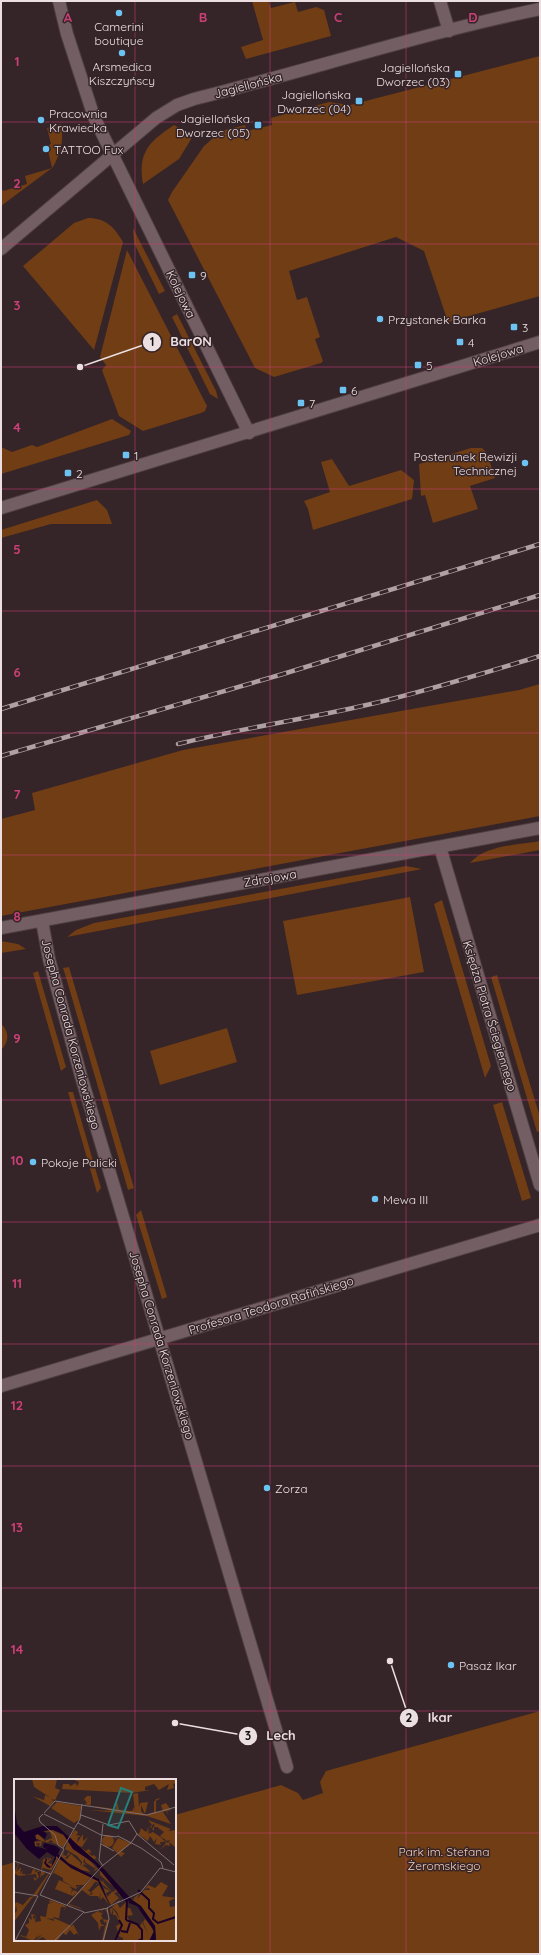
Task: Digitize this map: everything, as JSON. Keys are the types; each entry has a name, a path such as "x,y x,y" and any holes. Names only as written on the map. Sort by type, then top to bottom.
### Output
{"street":[{"name":"Kolejowa","path":"59,1 67,34 94,117 249,433"},
{"path":"440,1 448,31"},
{"name":"Jagiellońska","path":"1,249 156,118 181,103 497,18 540,10"},
{"name":"Kolejowa","path":"1,508 249,433 540,342"},
{"name":"Zdrojowa","path":"1,928 540,828"},
{"name":"Księdza Piotra Ściegiennego","path":"440,847 540,1185"},
{"name":"Josepha Conrada Korzeniowskiego","path":"42,921 54,978 287,1767"},
{"name":"Profesora Teodora Rafińskiego","path":"1,1386 540,1225"}],"green space":[{"path":"252,1 268,1 271,8 295,2 298,12 316,7 324,10 331,36 246,59 241,47 263,40"},
{"path":"540,56 540,296 448,322 424,251 396,237 289,271 297,300 307,297 320,337 315,339 323,361 321,363 274,377 255,368 168,200 204,146 221,131 245,125 247,131 272,125 271,118 329,102 350,105"},
{"path":"61,124 61,147 52,168 47,146 51,144 47,128"},
{"path":"174,125 193,136 179,159 143,184 142,164 147,148 158,136"},
{"path":"52,168 1,206 1,187 3,191 27,184 25,176"},
{"path":"88,218 94,218 109,224 123,242 94,350 23,266 74,223"},
{"path":"133,228 165,291 159,294 134,243"},
{"path":"127,250 207,406 205,411 201,413 143,431 119,416 102,370 106,365 100,357"},
{"path":"177,314 216,391 218,399 210,394 172,317"},
{"path":"112,419 131,431 129,435 1,474 1,447 12,452 32,445 37,447"},
{"path":"471,448 482,448 487,453 495,478 470,486 478,509 433,523 425,495 421,496 419,464"},
{"path":"332,459 349,486 401,470 414,480 412,499 313,530 308,509 304,501 330,492 321,462"},
{"path":"97,500 107,510 112,524 51,524 1,538 1,530"},
{"path":"540,684 540,816 1,916 1,819 35,810 32,793 183,750 519,690"},
{"path":"540,841 540,850 470,863 476,857 493,849"},
{"path":"406,866 422,869 67,937 76,930 94,923"},
{"path":"410,897 424,972 297,995 283,921"},
{"path":"442,900 491,1066 485,1078 434,904"},
{"path":"1,941 18,944 26,949 1,953"},
{"path":"69,967 134,1188 128,1190 63,968"},
{"path":"38,971 66,1067 61,1071 33,973"},
{"path":"497,975 540,1117 540,1131 537,1132 491,977"},
{"path":"1,1024 6,1030 7,1040 6,1044 1,1050"},
{"path":"227,1028 237,1062 160,1085 150,1051"},
{"path":"68,1092 73,1092 101,1188 97,1193"},
{"path":"502,1102 531,1198 522,1201 493,1105"},
{"path":"141,1210 167,1297 162,1299 136,1215"},
{"name":"Park im. Stefana Żeromskiego","path":"540,1711 540,1954 1,1954 1,1866 14,1862 14,1941 176,1941 176,1815 281,1785 298,1793 303,1800 323,1793 320,1782 326,1771"}],"railway":[{"path":"1,709 540,544"},
{"path":"1,756 283,674 540,595"},
{"path":"178,744 392,699 456,682 540,656"}],"place":[{"name":"Camerini boutique","path":"119,13"},
{"name":"Arsmedica Kiszczyńscy","path":"122,53"},
{"name":"Jagiellońska Dworzec (03)","path":"458,74"},
{"name":"Jagiellońska Dworzec (04)","path":"359,101"},
{"name":"Pracownia Krawiecka","path":"41,120"},
{"name":"Jagiellońska Dworzec (05)","path":"258,125"},
{"name":"TATTOO Fux","path":"46,149"},
{"name":"9","path":"192,275"},
{"name":"Przystanek Barka","path":"380,319"},
{"name":"3","path":"514,327"},
{"name":"4","path":"460,342"},
{"name":"5","path":"418,365"},
{"name":"BarON","path":"80,367"},
{"name":"6","path":"343,390"},
{"name":"7","path":"301,403"},
{"name":"1","path":"126,455"},
{"name":"Posterunek Rewizji Technicznej","path":"525,463"},
{"name":"2","path":"68,473"},
{"name":"Pokoje Palicki","path":"33,1162"},
{"name":"Mewa III","path":"375,1199"},
{"name":"Zorza","path":"267,1488"},
{"name":"Ikar","path":"390,1661"},
{"name":"Pasaż Ikar","path":"451,1665"},
{"name":"Lech","path":"175,1723"}]}
